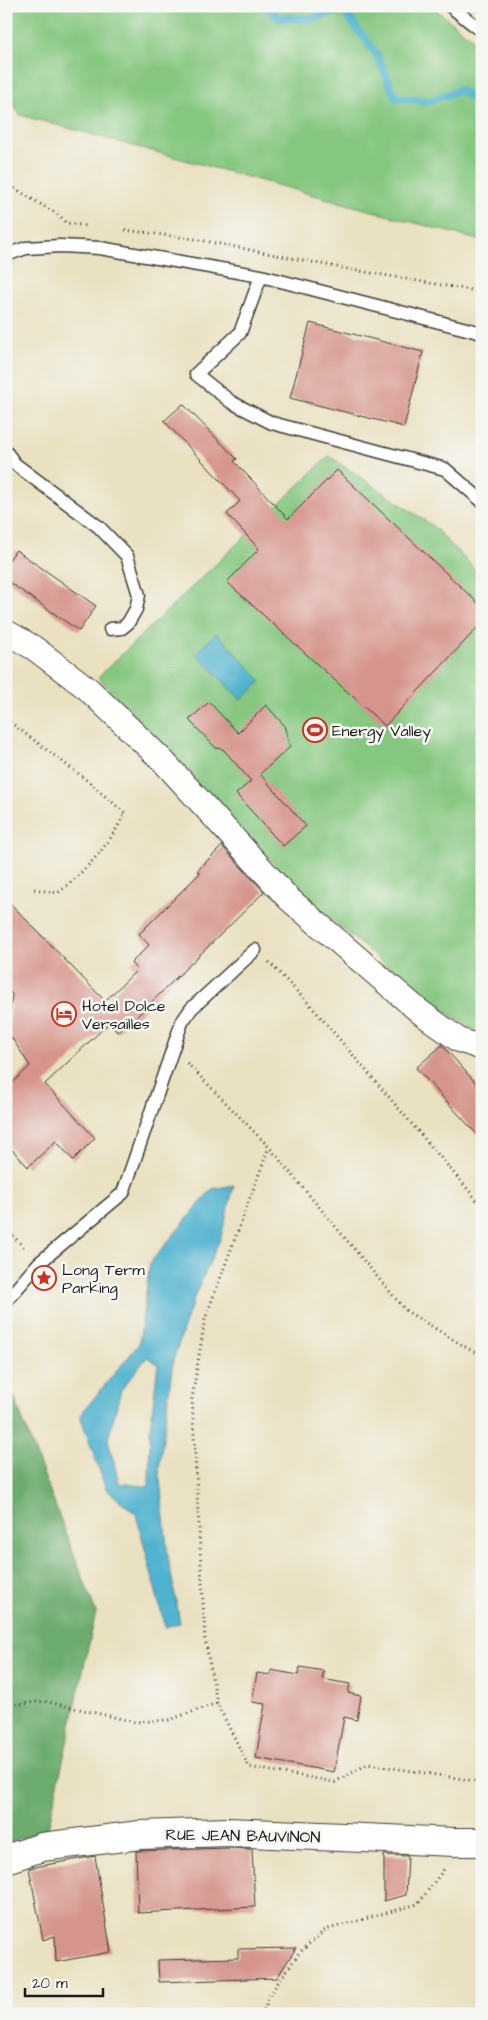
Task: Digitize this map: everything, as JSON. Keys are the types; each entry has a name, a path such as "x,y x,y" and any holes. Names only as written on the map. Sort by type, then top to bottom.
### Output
{"main road":[{"name":"RUE JEAN BAUVINON","path":"6,1859 42,1847 150,1834 228,1832 482,1842"}],"street":[{"path":"6,632 34,648 88,689 164,762 289,899 419,1011 459,1040 482,1048"}],"lane":[{"path":"450,6 482,31"},
{"path":"6,255 26,248 60,246 100,248 261,276 482,333"},
{"path":"261,276 240,333 196,374 232,402 272,423 445,469 482,501"},
{"path":"6,452 15,464 99,527 127,556 139,595 136,609 128,623 122,628 110,629"},
{"path":"6,1301 39,1263 123,1193 182,1022 191,1009 256,950"}],"path":[{"path":"6,183 60,216 66,223 93,226"},
{"path":"121,230 195,239 342,268 482,292"},
{"path":"6,719 84,778 125,814 114,836 80,875 66,887 58,893 34,888"},
{"path":"6,750 9,757 6,776"},
{"path":"256,950 311,1006 482,1206"},
{"path":"173,1048 269,1147 406,1310 482,1357"},
{"path":"269,1147 204,1319 192,1399 205,1639 217,1703 249,1767 335,1782 368,1764 482,1782"},
{"path":"6,1228 39,1263"},
{"path":"6,1706 44,1701 136,1722 169,1720 217,1703"},
{"path":"262,2014 270,1994 300,1953 325,1930 418,1904 448,1864"}],"green space":[{"path":"6,6 431,6 473,39 482,50 482,241 20,115 6,92"},
{"name":"Energy Valley","path":"329,456 433,526 482,577 482,1033 431,1003 307,899 98,677"},
{"path":"6,1376 96,1612 48,1829 6,1843"}],"water":[{"path":"217,633 261,681 241,700 196,653"},
{"path":"234,1185 221,1237 195,1295 173,1361 159,1470 168,1557 180,1623 165,1627 136,1514 106,1489 80,1415 139,1344 150,1263 212,1189","holes":["147,1357 158,1364 150,1429 149,1487 119,1483 108,1439 121,1390"]}],"building":[{"path":"310,323 423,352 404,427 290,398"},
{"path":"183,404 237,459 234,461 288,519 337,470 482,607 482,623 385,726 227,582 259,549 227,514 240,501 164,421"},
{"path":"16,550 96,606 79,631 6,580 6,564"},
{"path":"209,702 238,733 266,705 284,725 290,747 260,774 306,826 283,846 236,794 251,781 223,749 216,748 189,720"},
{"path":"222,846 264,892 128,1025 126,1024 117,1032 109,1023 45,1084 95,1138 73,1160 56,1141 28,1167 6,1143 6,1089 30,1066 8,1032 12,994 6,987 6,899 105,1001 137,970 131,963 149,945 139,934 200,873 197,871"},
{"path":"442,1045 482,1090 482,1140 416,1068"},
{"path":"300,1667 324,1671 322,1679 350,1684 348,1693 361,1696 357,1720 344,1717 334,1772 256,1758 265,1704 252,1702 257,1673 271,1675 271,1670 298,1675"},
{"path":"252,1849 255,1907 138,1913 136,1851"},
{"path":"384,1855 408,1856 406,1895 384,1901"},
{"path":"95,1856 111,1952 56,1962 55,1936 43,1940 29,1868"},
{"path":"296,1948 277,1978 159,1982 158,1960 238,1958 238,1949"}],"waterway":[{"path":"264,6 279,18 308,19 343,10 377,55 396,98 428,101 460,90 482,105"}],"place":[{"name":"Energy Valley","path":"315,730"},
{"name":"Hotel Dolce Versailles","path":"64,1014"},
{"name":"Long Term Parking","path":"44,1278"}]}
